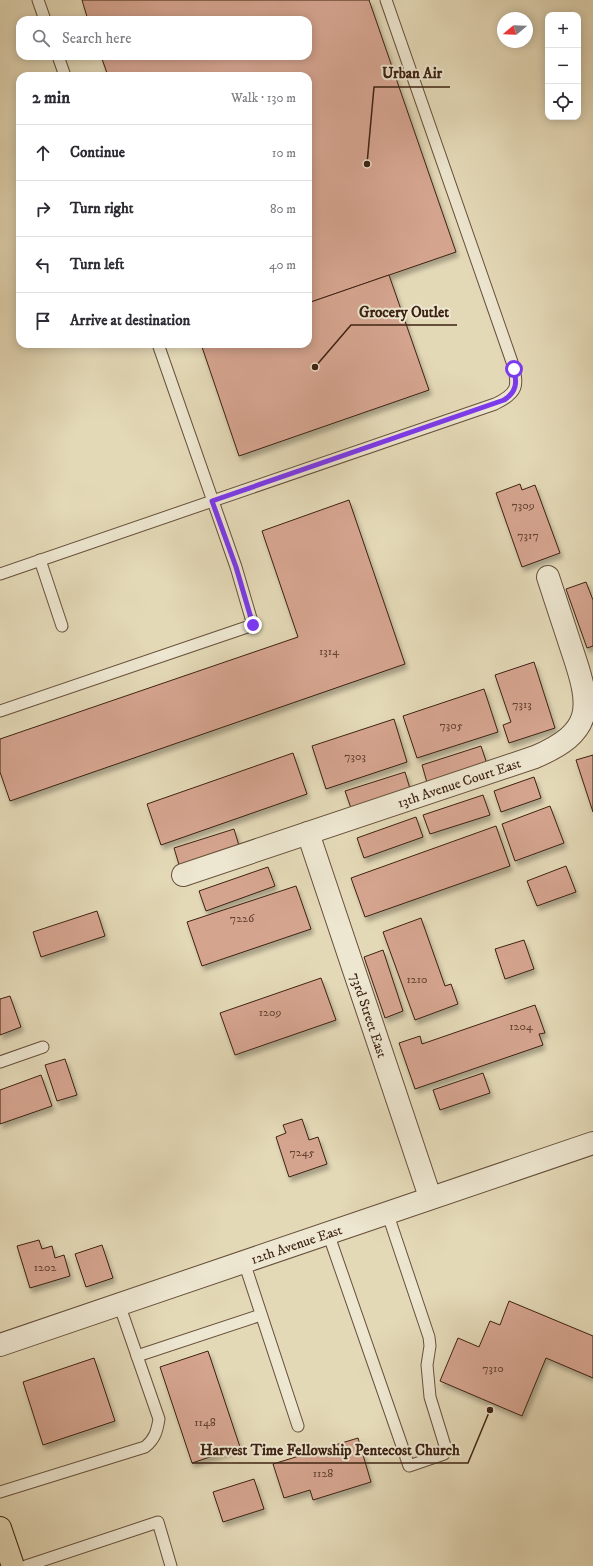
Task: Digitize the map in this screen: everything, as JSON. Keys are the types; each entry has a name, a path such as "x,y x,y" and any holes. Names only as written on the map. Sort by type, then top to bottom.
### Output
{"main road":[{"path":"0,1528 13,1566"}],"street":[{"name":"13th Avenue Court East","path":"183,875 535,757 554,748 571,736 577,730 583,719 586,695 548,577"},
{"name":"73rd Street East","path":"308,833 430,1197"},
{"name":"12th Avenue East","path":"0,1345 430,1197 593,1143"}],"lane":[{"path":"38,0 44,16"},
{"path":"0,574 495,404 509,397 515,388 516,381 512,362 386,0"},
{"path":"59,60 64,72"},
{"path":"0,711 253,625 236,567 159,348"},
{"path":"40,560 62,626"},
{"path":"0,1062 43,1047"},
{"path":"328,1233 409,1466 444,1454 446,1449 430,1397 427,1365 430,1346 429,1337 387,1212"},
{"path":"244,1262 298,1426"},
{"path":"0,1492 145,1447 152,1441 158,1429 159,1419 119,1304"},
{"path":"137,1356 261,1314"},
{"path":"26,1566 158,1522 171,1566"}],"building":[{"path":"82,0 369,0 456,252 312,302 312,72 107,72 102,60 312,60 312,16 87,16"},
{"path":"389,275 429,390 239,456 202,348 312,348 312,302"},
{"path":"520,484 522,490 535,485 560,553 522,567 496,493"},
{"path":"349,500 405,664 10,801 0,772 0,739 298,637 262,531"},
{"path":"586,582 593,600 593,646 587,648 566,589"},
{"path":"534,662 555,728 509,743 503,725 511,722 495,675"},
{"path":"484,689 498,732 417,758 403,716"},
{"path":"394,719 407,762 326,789 312,746"},
{"path":"481,746 488,767 428,786 422,765"},
{"path":"293,753 307,794 161,845 147,804"},
{"path":"593,755 593,812 576,760"},
{"path":"405,772 411,792 352,811 345,791"},
{"path":"534,777 541,798 501,812 494,791"},
{"path":"483,795 490,815 430,834 423,815"},
{"path":"550,806 564,843 515,861 502,824"},
{"path":"416,817 423,837 364,858 357,838"},
{"path":"496,826 510,866 365,917 351,878"},
{"path":"234,829 240,849 180,868 174,848"},
{"path":"566,866 576,892 537,906 527,881"},
{"path":"268,867 275,886 206,911 199,891"},
{"path":"296,886 311,929 202,966 187,922"},
{"path":"97,911 105,936 41,957 33,932"},
{"path":"421,918 445,986 451,984 458,1004 415,1020 383,932"},
{"path":"524,940 534,969 505,979 495,949"},
{"path":"383,950 403,1011 385,1018 364,957"},
{"path":"321,978 336,1020 235,1055 220,1013"},
{"path":"10,996 21,1027 0,1035 0,999"},
{"path":"535,1005 545,1033 539,1034 543,1045 415,1089 399,1043 420,1036 422,1044"},
{"path":"65,1059 77,1095 57,1101 45,1065"},
{"path":"483,1073 490,1093 440,1110 433,1090"},
{"path":"41,1075 52,1106 0,1124 0,1090"},
{"path":"302,1119 309,1140 318,1137 327,1164 289,1177 276,1137 286,1133 283,1125"},
{"path":"39,1240 42,1249 52,1246 55,1258 64,1255 70,1276 30,1288 17,1246"},
{"path":"102,1245 113,1278 86,1287 75,1254"},
{"path":"509,1301 593,1336 593,1378 546,1358 522,1416 440,1381 458,1338 479,1347 490,1321 500,1325"},
{"path":"208,1351 240,1447 192,1463 160,1367"},
{"path":"94,1358 115,1421 43,1445 23,1382"},
{"path":"358,1438 371,1482 313,1500 310,1490 284,1498 273,1464"},
{"path":"254,1479 264,1509 223,1522 213,1492"}],"place":[{"name":"Urban Air","path":"367,164"},
{"name":"Grocery Outlet","path":"315,367"},
{"name":"Harvest Time Fellowship Pentecost Church","path":"490,1410"}],"route":[{"path":"253,625 236,567 212,501 495,404 504,400 514,392 516,377 514,369"}]}
